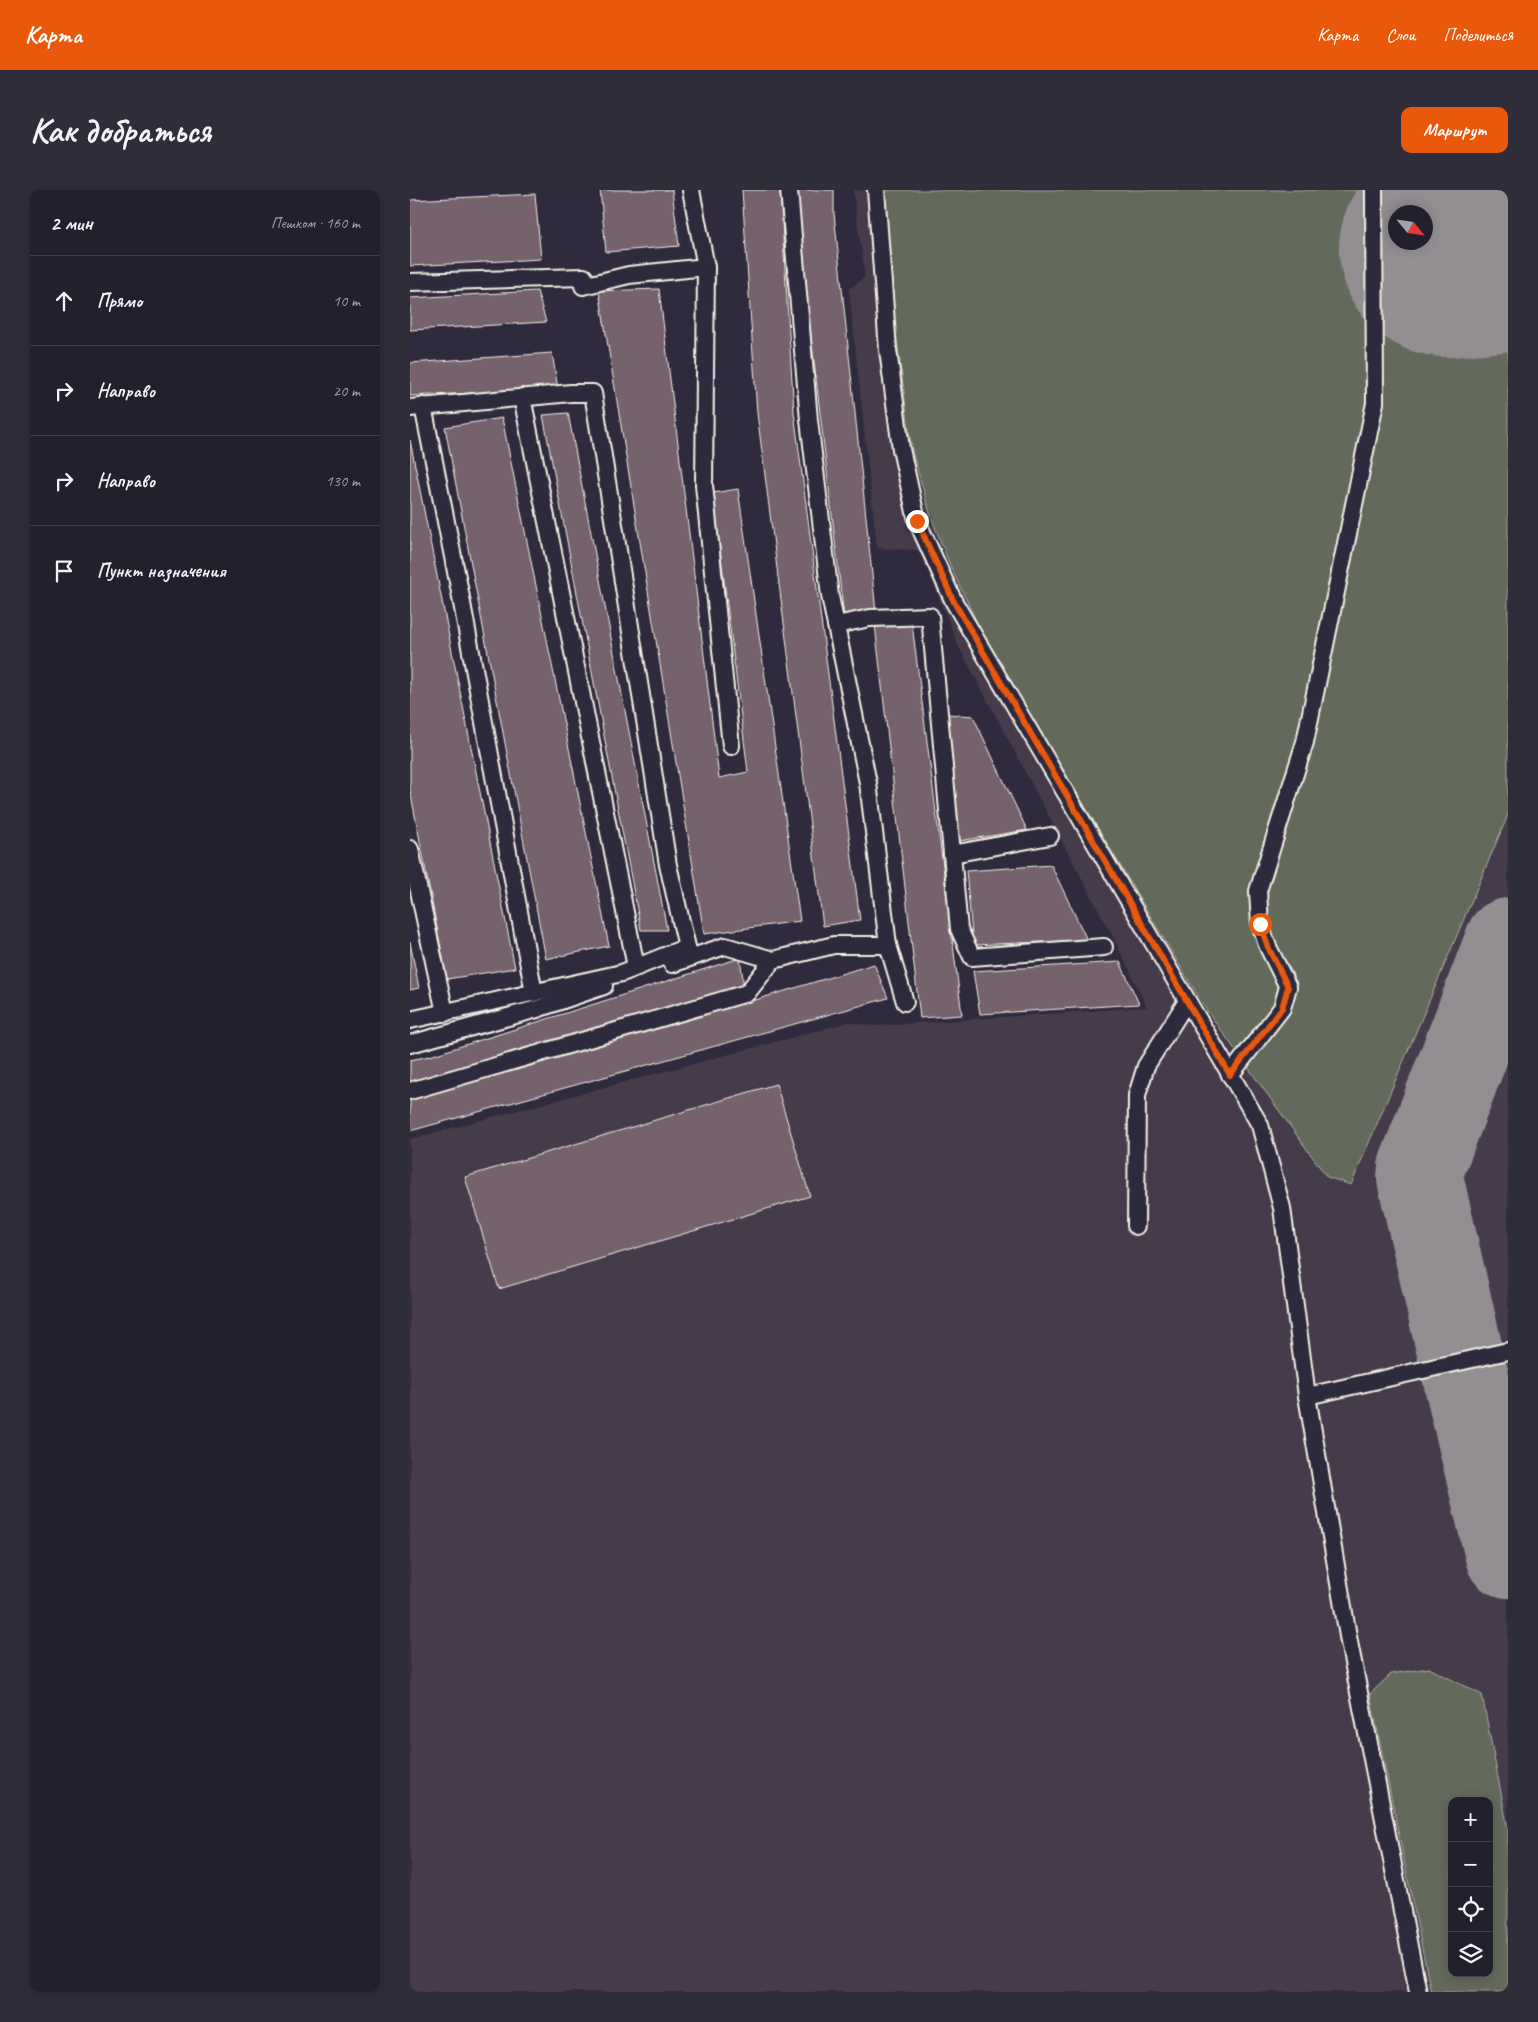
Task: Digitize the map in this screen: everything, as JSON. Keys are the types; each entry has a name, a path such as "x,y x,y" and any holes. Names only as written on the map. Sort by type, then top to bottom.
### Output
{"lane":[{"path":"691,190 706,266 704,486 731,746"},
{"path":"789,190 809,420 830,596 868,783 888,945 905,1002"},
{"path":"876,190 888,350 901,449 917,521 954,602 1260,1125 1282,1208 1307,1396 1349,1642 1418,1992"},
{"path":"1230,1075 1282,1008 1288,987 1268,947 1260,924 1258,892 1306,742 1375,403 1374,190"},
{"path":"410,282 584,281 706,266"},
{"path":"410,1020 622,973 686,947 668,865 593,393 571,393 417,407 459,587 534,992"},
{"path":"522,397 636,967"},
{"path":"836,625 870,618 930,616 959,929 972,957 1104,948"},
{"path":"952,854 1050,836"},
{"path":"410,849 445,1013"},
{"path":"410,1044 537,1009 725,946 773,960 834,946 888,945"},
{"path":"410,1090 748,993 773,960"},
{"path":"1136,1226 1137,1095 1146,1066 1187,1001"},
{"path":"1307,1396 1508,1351"}],"shaded area":[{"path":"853,190 1508,190 1508,1992 410,1992 410,1139 850,1022 873,1026 1147,1007 1117,945 958,645 918,550 877,548 849,289 865,277"}],"green space":[{"path":"882,190 1429,190 1417,205 1388,205 1388,250 1415,250 1419,302 1447,320 1508,314 1508,815 1351,1185 1327,1177 1205,1008 982,633 950,565 931,517 912,451 890,290"},
{"path":"1429,1668 1482,1695 1508,1829 1508,1992 1431,1992 1370,1694 1391,1674"}],"building":[{"path":"600,190 672,190 679,246 606,252"},
{"path":"742,190 780,190 794,412 860,920 823,926 757,413"},
{"path":"797,190 834,190 834,213 876,612 844,617 797,217"},
{"path":"535,194 541,259 410,266 410,200"},
{"path":"659,289 719,778 748,772 713,493 738,489 800,921 704,934 599,291"},
{"path":"537,291 546,322 410,330 410,298"},
{"path":"552,353 558,389 410,396 410,363"},
{"path":"568,413 667,930 641,930 543,415"},
{"path":"502,418 609,946 546,959 445,427"},
{"path":"410,440 515,968 447,979 410,790"},
{"path":"912,624 962,1015 920,1018 875,625"},
{"path":"948,714 973,716 1027,830 959,841"},
{"path":"1051,865 1087,940 973,945 966,871"},
{"path":"410,942 419,988 410,990"},
{"path":"740,958 744,987 410,1085 410,1060 430,1056"},
{"path":"1120,962 1139,1004 980,1014 973,971"},
{"path":"874,964 888,998 410,1131 410,1096 732,1007"},
{"path":"776,1084 810,1196 499,1289 465,1177"}],"taxiway":[{"path":"1508,941 1421,1168 1420,1178 1472,1404 1488,1423 1508,1435"},
{"path":"1472,1404 1508,1555"}],"runway":[{"path":"1447,249 1508,243"}],"route":[{"path":"917,521 954,602 1230,1075 1282,1008 1288,987 1268,947 1260,924"}]}
